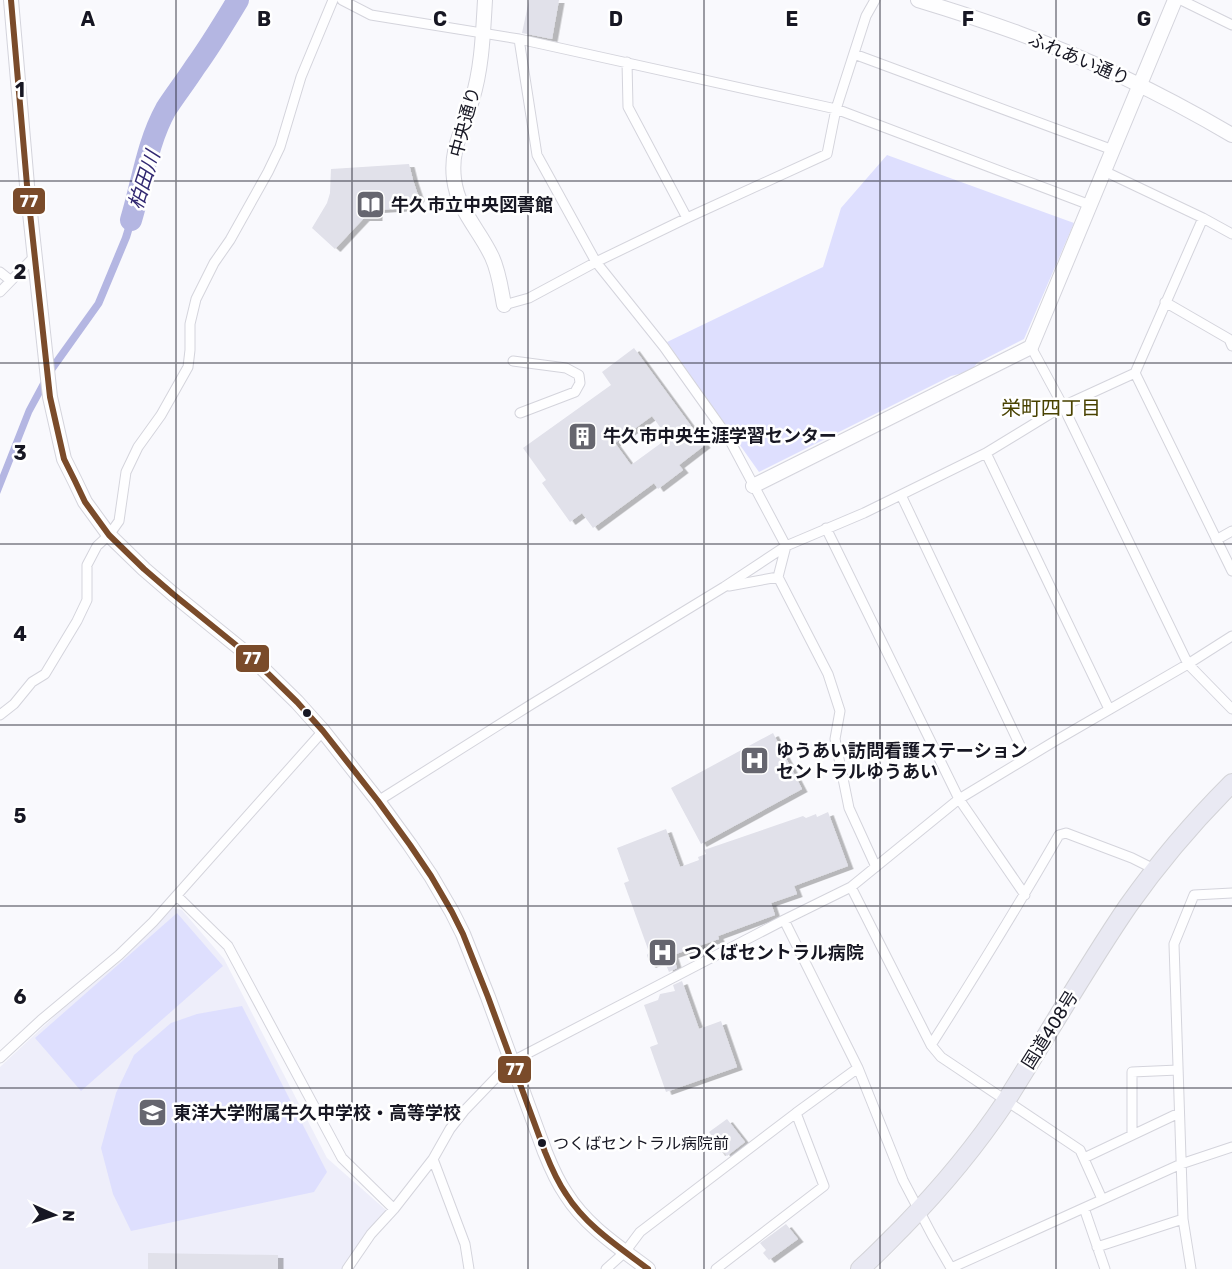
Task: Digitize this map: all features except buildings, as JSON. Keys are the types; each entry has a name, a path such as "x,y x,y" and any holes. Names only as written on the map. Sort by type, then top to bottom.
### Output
{"highway":[{"name":"国道408号","path":"860,1269 955,1170 1006,1101 1105,940 1130,904 1190,828 1232,783"}],"street":[{"path":"11,0 50,397 64,459 85,502 109,535 144,569 252,658 297,702 378,801 410,845 452,912 484,987 545,1152 566,1195 594,1227 648,1269"},
{"path":"0,716 14,704 32,682 45,674 87,600 87,566 98,546 119,521 126,472 138,447 188,367 190,324 196,299 280,147 301,78 333,0"},
{"path":"342,0 371,15 519,39 836,108 1090,205"},
{"name":"中央通り","path":"485,0 483,33 472,99 457,140 453,160 454,180 467,218 493,258 504,305"},
{"path":"504,305 529,298 596,262 687,218 827,154 836,108 866,16 875,0"},
{"name":"ふれあい通り","path":"918,0 1019,33 1079,57 1139,85 1232,135"},
{"path":"753,486 1031,347 1175,0"},
{"path":"1181,0 1232,25"},
{"path":"519,39 537,155 596,262 664,347 728,437 786,546 778,577 828,674 840,711 835,739 849,808 876,867"},
{"path":"854,54 1113,150"},
{"path":"627,62 628,108 687,218"},
{"path":"1104,171 1232,234"},
{"path":"378,801 724,587 786,546 901,495 986,453 1062,406 1135,374 1203,218"},
{"path":"0,292 35,256"},
{"path":"0,272 10,280"},
{"path":"1165,302 1229,339 1232,346"},
{"path":"1031,347 1188,664 1232,709"},
{"path":"513,361 566,368 579,375 580,383 575,392 520,413"},
{"path":"1135,374 1232,571"},
{"path":"986,453 1109,709"},
{"path":"901,495 1026,758"},
{"path":"826,528 959,799 1025,895"},
{"path":"1216,540 1232,531"},
{"path":"724,587 778,577"},
{"path":"347,1269 371,1234 433,1160 450,1129 464,1111 511,1062 851,887 959,799 1232,636"},
{"path":"0,1058 153,922 323,731"},
{"path":"930,1045 1025,895 1059,835 1066,833 1132,858 1156,870"},
{"path":"851,887 930,1045 941,1057 1080,1150 1102,1199"},
{"path":"1191,1269 1183,1220 1174,944 1194,895 1232,893"},
{"path":"177,896 228,946 342,1158 394,1209"},
{"path":"784,920 858,1068 903,1180 950,1269 1181,1164 1232,1147"},
{"path":"606,1269 625,1252 640,1232 858,1068"},
{"path":"1132,1135 1132,1072 1178,1070"},
{"path":"716,1269 824,1186 796,1113"},
{"path":"1084,1158 1179,1113"},
{"path":"433,1160 465,1245 470,1269"},
{"path":"1084,1208 1105,1269"},
{"path":"1097,1247 1183,1220"}],"shaded area":[{"path":"887,155 1074,223 1024,339 977,363 971,371 951,376 759,472 667,342 823,267 841,208"},
{"path":"136,192 143,194 130,238 102,305 55,371 32,413 0,494 0,475 26,409 49,366 95,302 122,237"},
{"name":"東洋大学附属牛久中学校・高等学校","path":"173,908 182,910 224,959 327,1158 387,1211 344,1269 0,1269 0,1067 59,1012 123,959"},
{"path":"177,913 223,966 81,1091 35,1038"},
{"path":"242,1006 327,1172 314,1192 131,1231 113,1194 101,1148 116,1093 134,1055 171,1023 197,1014"}],"waterway":[{"name":"柏田川","path":"131,220 149,150 159,122 238,0"}],"transit line":[{"name":"77","path":"11,0 27,185 50,397 64,459 85,502 109,535 144,569 252,658 297,702 378,801 431,876 463,934 545,1152 560,1184 574,1206 593,1226 648,1269"}],"place":[{"name":"牛久市立中央図書館","path":"370,205"},
{"name":"牛久市中央生涯学習センター","path":"582,436"},
{"name":"ゆうあい訪問看護ステーション セントラルゆうあい","path":"755,761"},
{"name":"つくばセントラル病院","path":"663,953"},
{"name":"東洋大学附属牛久中学校・高等学校","path":"152,1113"},
{"name":"つくばセントラル病院前","path":"542,1143"}],"district":[{"name":"栄町四丁目","path":"1051,408"}]}
